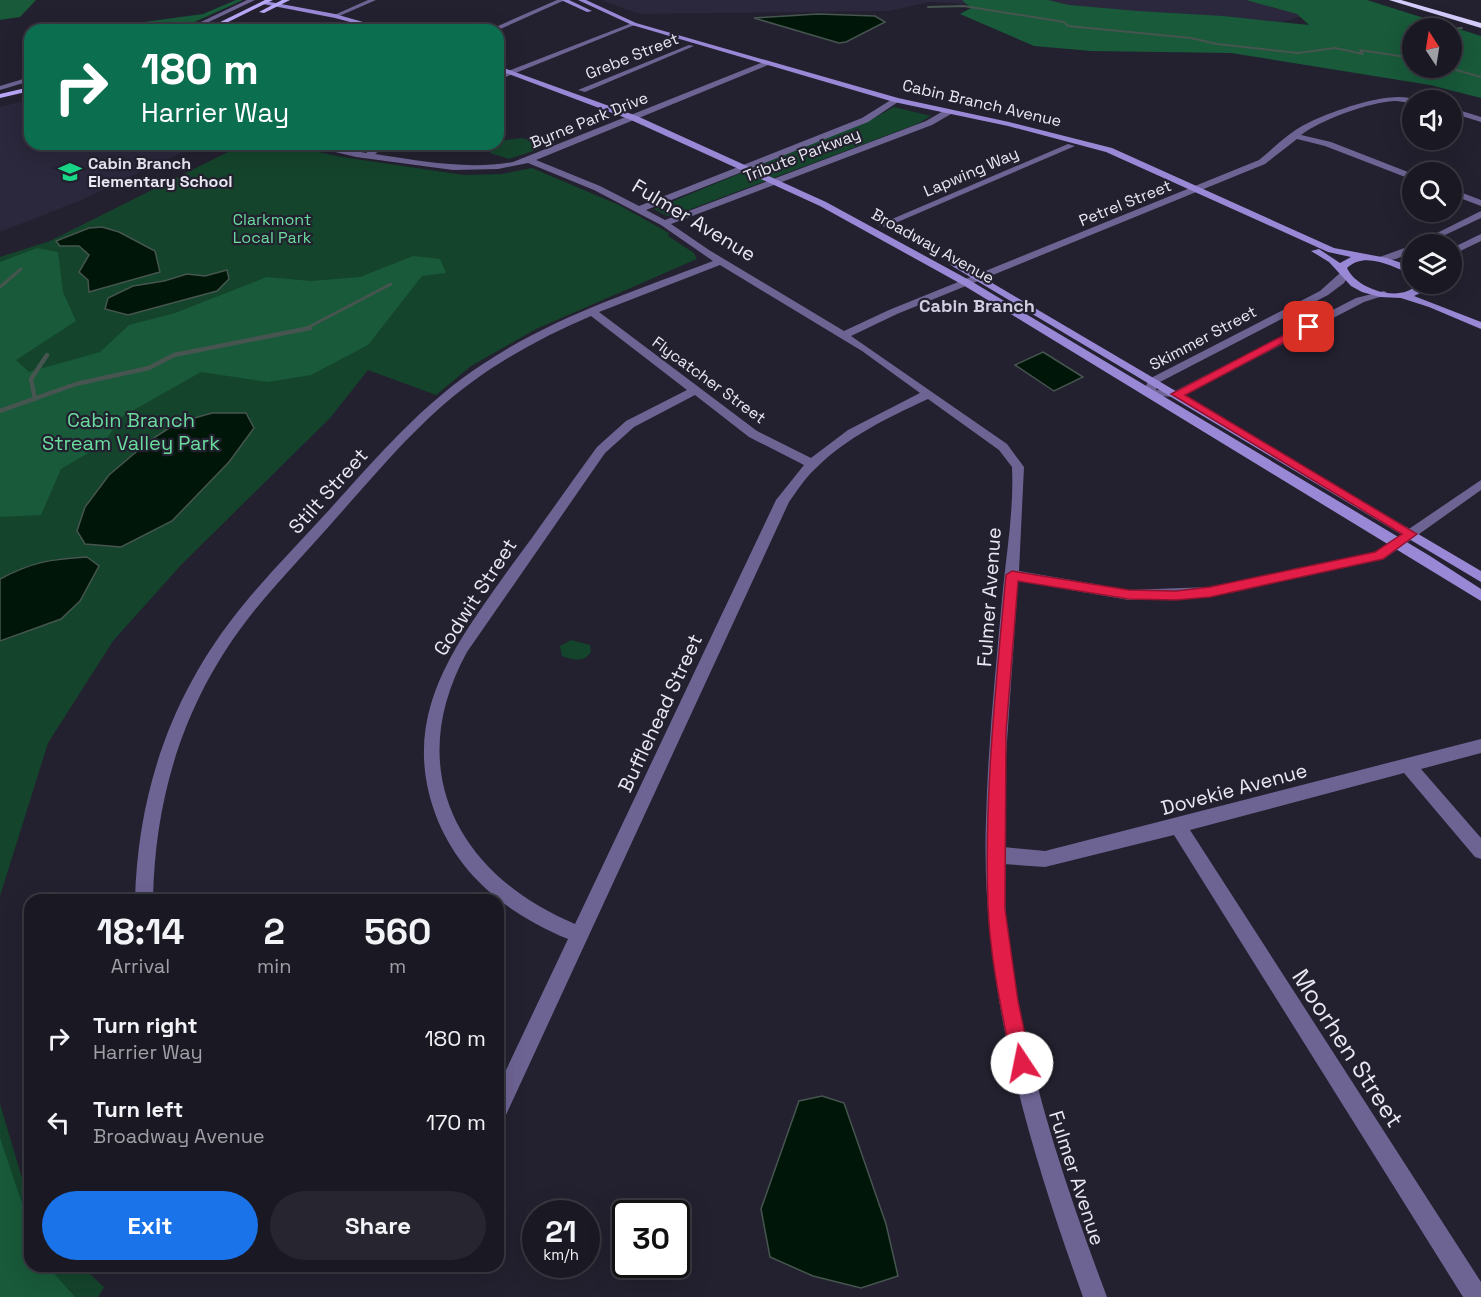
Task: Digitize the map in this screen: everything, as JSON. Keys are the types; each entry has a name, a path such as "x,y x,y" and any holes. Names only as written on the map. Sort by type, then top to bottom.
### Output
{"highway":[{"path":"1393,0 1481,26"}],"main road":[{"path":"234,24 269,4 278,4 287,0"},
{"path":"220,24 257,6"},
{"path":"0,96 24,90"}],"street":[{"path":"200,24 252,0"},
{"path":"335,16 373,0"},
{"path":"504,25 563,0"},
{"name":"Cabin Branch Avenue","path":"563,0 691,46 765,65"},
{"name":"Cabin Branch Avenue","path":"581,0 630,25 894,101 1106,157 1322,254 1332,260 1359,286 1384,294 1401,295"},
{"path":"257,6 269,4 340,24"},
{"path":"278,4 365,24"},
{"path":"504,75 630,25"},
{"name":"Grebe Street","path":"582,90 691,46"},
{"name":"Broadway Avenue","path":"504,61 582,90 750,164 787,176 883,225 979,278 1177,394 1481,577"},
{"name":"Byrne Park Drive","path":"337,150 465,169 503,167 529,160 765,65"},
{"name":"Broadway Avenue","path":"504,70 640,116"},
{"path":"0,88 24,81"},
{"name":"Petrel Street","path":"844,335 1262,162 1309,125 1371,103 1402,100"},
{"name":"Tribute Parkway","path":"640,209 865,120 894,101"},
{"path":"1462,113 1481,120"},
{"name":"Cabin Branch Avenue","path":"945,114 1020,127 1109,150 1331,250 1402,265"},
{"name":"Tribute Parkway","path":"664,223 929,123 945,114"},
{"path":"1296,136 1328,144 1402,173"},
{"name":"Lapwing Way","path":"883,225 1071,146"},
{"path":"368,156 376,150"},
{"name":"Fulmer Avenue","path":"529,160 597,188 640,209 844,335 1003,447 1018,467 999,732 997,909 1009,1001 1026,1084 1062,1210 1095,1297"},
{"name":"Broadway Avenue","path":"750,164 775,180 967,283 1398,543 1481,596"},
{"path":"1462,196 1481,203"},
{"path":"1440,234 1481,214"},
{"path":"1462,247 1481,237"},
{"path":"1379,259 1402,253"},
{"path":"1343,273 1345,263 1350,260 1368,258"},
{"name":"Stilt Street","path":"144,894 144,855 148,822 158,779 186,704 238,621 386,454 457,389 484,368 528,341 592,312 721,261"},
{"name":"Skimmer Street","path":"1343,273 1340,281 1324,293 1153,381 1149,393 1177,394 1360,300 1384,294"},
{"path":"1401,295 1407,294"},
{"path":"1433,294 1481,315"},
{"path":"1401,295 1433,305 1481,326"},
{"name":"Flycatcher Street","path":"592,312 753,434 813,464"},
{"name":"Godwit Street","path":"504,894 480,875 458,844 441,809 432,777 431,743 435,717 456,657 601,450 630,424 694,391"},
{"name":"Bufflehead Street","path":"504,1097 783,500 813,464 845,438 874,419 928,394"},
{"path":"1012,575 1129,594 1176,596 1210,592 1379,556 1481,484"},
{"name":"Dovekie Avenue","path":"996,855 1045,859 1481,746"},
{"path":"1407,765 1481,851"},
{"name":"Moorhen Street","path":"1178,826 1477,1297"},
{"name":"Godwit Street","path":"504,894 552,924 579,935"}],"shaded area":[{"path":"601,0 1355,0 1263,28 1075,11 930,2 889,11 640,14"},
{"path":"818,14 875,16 885,22 846,42 839,43 754,18"},
{"name":"Cabin Branch Elementary School","path":"24,101 24,150 187,150 79,201 0,232 0,107"},
{"path":"102,227 119,232 155,251 160,272 89,292 88,280 79,272 89,255 79,246 60,246 56,241 89,228"},
{"path":"227,270 229,279 217,291 128,315 105,309 108,298 133,286 164,281 187,274 205,276"},
{"path":"1043,352 1083,377 1054,391 1015,365"},
{"path":"212,413 246,413 254,428 229,462 172,521 121,547 85,544 77,531 85,507 109,475 149,441 177,423"},
{"path":"87,557 99,566 80,601 61,619 0,641 0,579 42,562"},
{"path":"822,1096 844,1103 886,1224 898,1276 861,1288 813,1276 770,1257 761,1209 799,1101"}],"green space":[{"path":"0,0 36,0 20,17 0,20"},
{"path":"236,0 243,0 190,24 143,24 144,22 203,14"},
{"path":"962,0 1048,0 1069,5 1223,16 1309,25 1297,14 1246,0 1367,0 1424,18 1402,18 1402,78 1462,78 1462,30 1481,36 1481,98 1462,93 1462,90 1450,90 1231,53 1091,51 1034,46 960,14 971,8"},
{"path":"894,107 931,116 917,124 675,215 667,216 654,209 876,117"},
{"path":"522,138 538,143 539,149 509,159 490,153 490,150 504,150 504,140"},
{"path":"232,150 308,150 464,175 502,174 532,168 619,205 669,233 668,236 694,253 697,259 536,329 471,366 436,395 368,370 330,418 181,565 113,641 48,743 0,896 0,257 50,241"},
{"path":"37,248 58,252 63,292 76,321 16,360 29,372 100,352 129,325 175,313 267,277 311,281 360,277 413,256 440,259 446,273 422,276 368,345 311,375 268,382 201,372 123,416 102,445 61,469 41,515 0,517 0,262"},
{"path":"571,640 590,645 591,652 581,659 562,656 560,646"},
{"path":"0,1104 24,1185 24,1272 88,1272 104,1287 98,1297 0,1297"},
{"path":"0,1138 24,1209 24,1272 52,1272 75,1297 0,1297"}],"waterway":[{"path":"928,7 964,6 1064,22 1068,26 1191,38 1217,44 1298,53 1335,48 1363,54 1360,50 1402,56"},
{"path":"1462,72 1481,77"},
{"path":"0,287 21,269"},
{"path":"305,329 391,284"},
{"path":"305,329 310,328"},
{"path":"35,399 76,384 149,368 174,355 305,329"},
{"path":"35,399 31,379 47,355"},
{"path":"0,411 35,399"}],"place":[{"name":"Cabin Branch Elementary School","path":"70,172"}],"district":[{"name":"Cabin Branch","path":"977,305"}],"route":[{"path":"1022,1063 1009,1001 997,909 995,823 999,732 1012,575 1129,594 1176,596 1210,592 1379,556 1411,534 1177,394 1309,327"}],"park label":[{"name":"Clarkmont Local Park","path":"272,228"},
{"name":"Cabin Branch Stream Valley Park","path":"131,432"}]}
